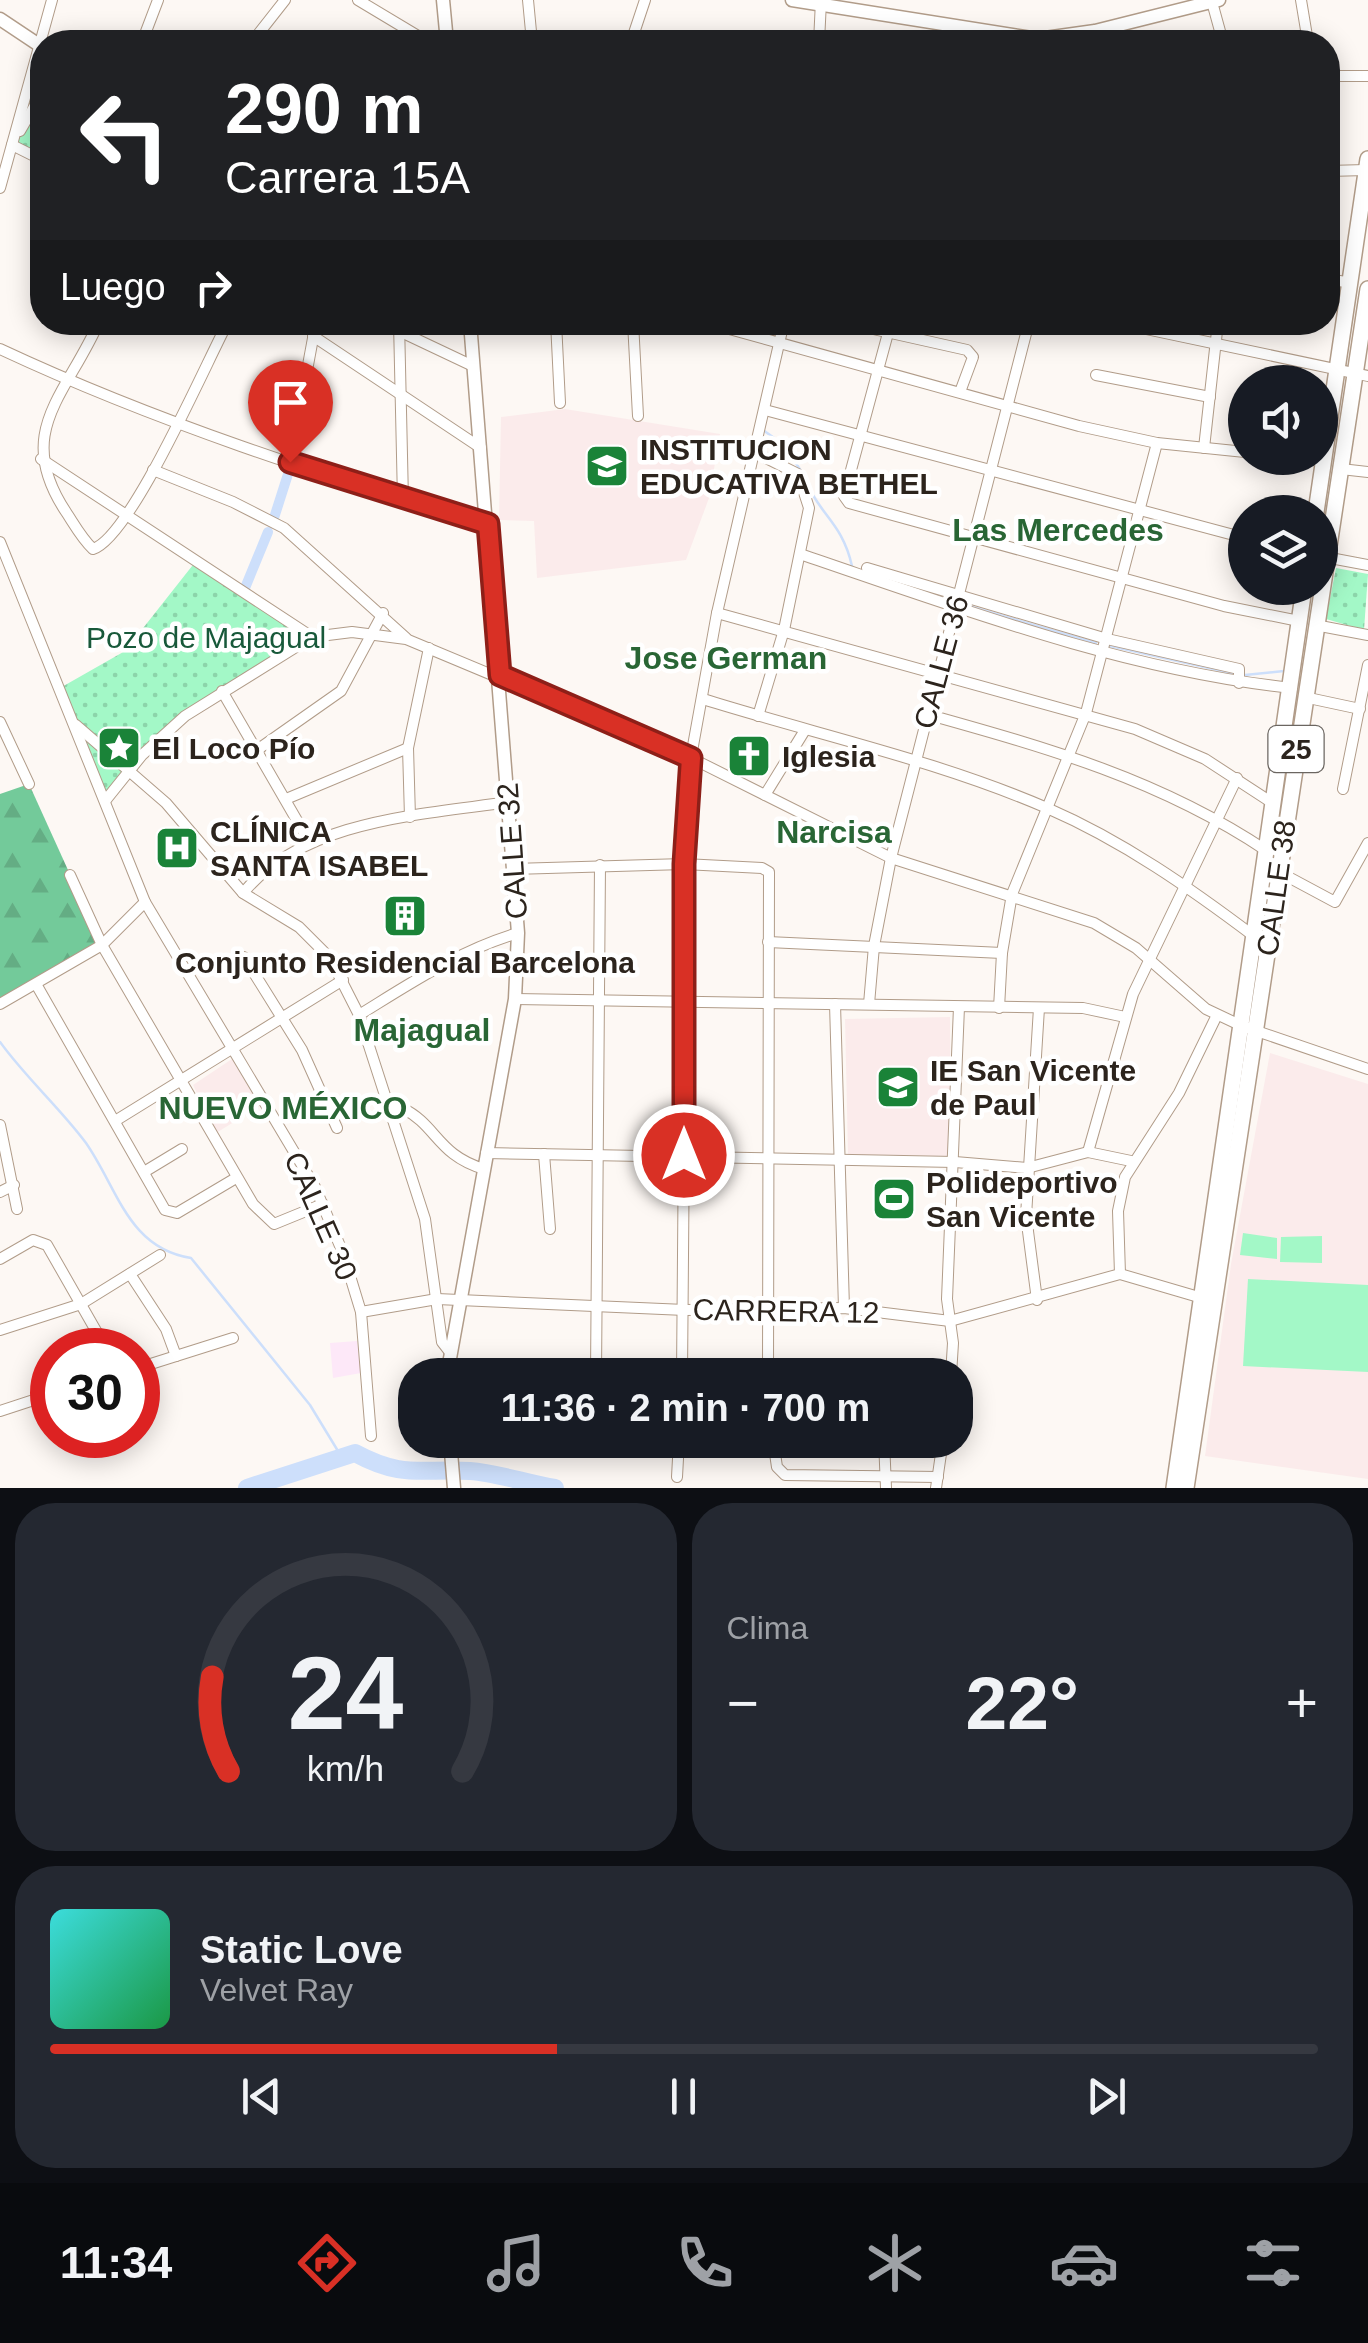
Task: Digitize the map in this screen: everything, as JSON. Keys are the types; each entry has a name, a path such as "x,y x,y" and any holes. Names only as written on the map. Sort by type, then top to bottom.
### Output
{"highway":[{"name":"CALLE 38","path":"1338,420 1354,374 1351,284 1367,164"},
{"name":"CALLE 38","path":"1336,495 1368,292"},
{"name":"CALLE 38","path":"1305,605 1307,623"},
{"name":"CALLE 38","path":"1174,1488 1248,1028 1279,872 1312,605"},
{"name":"CALLE 38","path":"1186,1488 1268,852 1299,693"}],"main road":[{"path":"443,0 446,30"},
{"path":"792,0 942,30"},
{"path":"1119,30 1216,1"},
{"path":"0,19 30,38"},
{"name":"CALLE 32","path":"448,1358 515,999 518,933 471,335"},
{"path":"451,1458 453,1486"}],"street":[{"path":"44,30 52,0"},
{"path":"147,30 158,0"},
{"path":"261,30 285,0"},
{"path":"358,0 408,30"},
{"path":"528,0 531,30"},
{"path":"635,30 646,0"},
{"path":"1301,0 1306,30"},
{"path":"1216,1 1220,30"},
{"path":"821,30 826,5"},
{"path":"1340,76 1368,76"},
{"path":"0,188 30,81"},
{"path":"12,145 30,113"},
{"path":"12,145 30,154"},
{"path":"1340,169 1367,164"},
{"path":"1340,282 1351,284"},
{"path":"92,335 42,442 41,458 52,490 88,546 98,549 130,516 221,335"},
{"path":"399,335 403,500"},
{"path":"414,335 473,366"},
{"path":"557,335 560,403"},
{"path":"634,335 638,416"},
{"path":"747,335 1158,442 1228,450"},
{"path":"683,1358 684,864 691,758 717,613 782,335"},
{"path":"887,335 846,500 974,540 1368,635"},
{"path":"916,335 972,352 960,392"},
{"name":"CALLE 36","path":"869,1004 874,946 891,858 1026,335"},
{"path":"1169,335 1354,374"},
{"path":"1204,448 1217,335"},
{"path":"290,462 313,336 481,448"},
{"path":"0,349 68,381 290,462 488,524"},
{"path":"1096,375 1210,397"},
{"path":"765,410 1228,534"},
{"path":"999,1008 1002,953 1012,894 1086,713 1158,442"},
{"path":"754,452 798,474 807,492 809,508 784,630 758,716"},
{"path":"41,458 312,637"},
{"path":"1340,469 1368,472"},
{"path":"153,470 233,502 284,528 383,613 406,639"},
{"name":"CALLE 30","path":"1,548 145,902 323,1204 360,1312 371,1436"},
{"path":"800,554 1106,645 1360,708"},
{"path":"1338,559 1368,565"},
{"path":"867,568 957,602"},
{"path":"257,750 341,692 383,613"},
{"path":"717,613 937,676 1086,713 1172,743 1237,778 1275,804"},
{"path":"105,801 164,733 222,691 312,637 373,634 406,639 691,758 891,858 1094,923 1150,960 1217,1014 1368,1069"},
{"path":"410,817 408,748 430,648"},
{"path":"1343,790 1368,665"},
{"path":"222,691 310,842"},
{"path":"703,700 915,759 1046,808 1187,885 1256,937"},
{"path":"926,714 1070,754 1152,785 1218,818 1268,852"},
{"path":"0,722 30,784"},
{"path":"75,724 166,804 242,894 315,941 343,980 392,1110 424,1219 442,1342 449,1351"},
{"path":"765,795 805,730"},
{"path":"286,799 408,748"},
{"path":"85,759 104,752"},
{"path":"1088,1152 1125,1017 1237,778"},
{"path":"242,894 271,863 310,842 410,817 508,802"},
{"path":"1279,872 1335,902 1368,843"},
{"path":"596,1358 600,864"},
{"path":"513,868 600,864 766,868 768,1358"},
{"path":"70,876 102,944 236,1178 274,1224 323,1204"},
{"path":"0,1004 102,944 145,902"},
{"path":"359,1015 433,969 484,943 518,933"},
{"path":"768,942 1002,953"},
{"path":"244,957 323,1090 337,1128"},
{"path":"115,1121 343,980"},
{"path":"36,984 170,1214 236,1178"},
{"path":"515,999 1083,1008 1125,1017"},
{"path":"835,1004 836,1162 844,1308"},
{"path":"951,1358 958,1008"},
{"path":"1037,1300 1026,1244 1027,1168 1039,1008"},
{"path":"1202,1298 1120,1274 1118,1211 1131,1162 1179,1093 1217,1014"},
{"path":"392,1110 402,1108 412,1113 448,1154 484,1169"},
{"path":"0,1125 18,1209"},
{"path":"144,1172 182,1149"},
{"path":"486,1153 955,1162 1027,1168 1088,1152 1131,1162"},
{"path":"544,1154 550,1228"},
{"path":"0,1192 14,1185"},
{"path":"0,1259 41,1240 94,1328"},
{"path":"0,1330 80,1304 160,1255"},
{"path":"130,1274 166,1329 176,1356"},
{"name":"CARRERA 12","path":"360,1312 437,1299 685,1310 844,1308 950,1320 1037,1300 1120,1274"},
{"path":"160,1361 233,1338"},
{"path":"0,1411 30,1401"},
{"path":"677,1478 678,1458"},
{"path":"777,1458 780,1472 886,1474 937,1483 940,1458"},
{"path":"885,1458 886,1488"},
{"path":"841,1488 842,1473"}],"shaded area":[{"name":"INSTITUCION EDUCATIVA BETHEL","path":"565,409 720,434 709,498 686,560 537,578 534,521 499,520 501,417"},
{"name":"IE San Vicente de Paul","path":"950,1017 951,1156 848,1155 845,1019"},
{"path":"1270,1053 1368,1084 1368,1479 1205,1456 1231,1264"},
{"path":"232,1059 260,1106 216,1133 193,1085"},
{"path":"357,1341 361,1373 333,1378 330,1343"}],"green space":[{"path":"30,86 30,154 12,145"},
{"name":"Pozo de Majagual","path":"196,561 314,639 185,716 105,801 60,688 125,651"},
{"path":"1338,568 1368,574 1364,630 1326,619 1329,605 1338,605"},
{"path":"29,784 102,945 0,1004 0,794"},
{"path":"1243,1233 1277,1238 1277,1259 1240,1255"},
{"path":"1322,1236 1322,1263 1280,1262 1281,1237"},
{"path":"1248,1279 1368,1285 1368,1372 1243,1366"}],"waterway":[{"path":"763,430 784,445 801,471"},
{"path":"274,518 289,471"},
{"path":"804,478 843,539 852,566"},
{"path":"245,588 268,532"},
{"path":"962,604 1096,643"},
{"path":"1110,646 1236,674"},
{"path":"1245,675 1284,671"},
{"path":"0,1042 86,1143 139,1229 170,1252 191,1258 310,1405 341,1456"},
{"path":"247,1488 355,1453 400,1469 481,1472 555,1488"}],"place":[{"name":"INSTITUCION EDUCATIVA BETHEL","path":"607,466"},
{"name":"El Loco Pío","path":"119,748"},
{"name":"Iglesia","path":"749,756"},
{"name":"CLÍNICA SANTA ISABEL","path":"177,848"},
{"name":"Conjunto Residencial Barcelona","path":"405,916"},
{"name":"IE San Vicente de Paul","path":"898,1087"},
{"name":"Polideportivo San Vicente","path":"894,1199"}],"district":[{"name":"Las Mercedes","path":"1058,530"},
{"name":"Jose German","path":"726,658"},
{"name":"Narcisa","path":"834,832"},
{"name":"Majagual","path":"422,1030"},
{"name":"NUEVO MÉXICO","path":"283,1108"}],"route":[{"path":"290,462 488,524 500,675 691,758 684,864 684,1155"}]}
